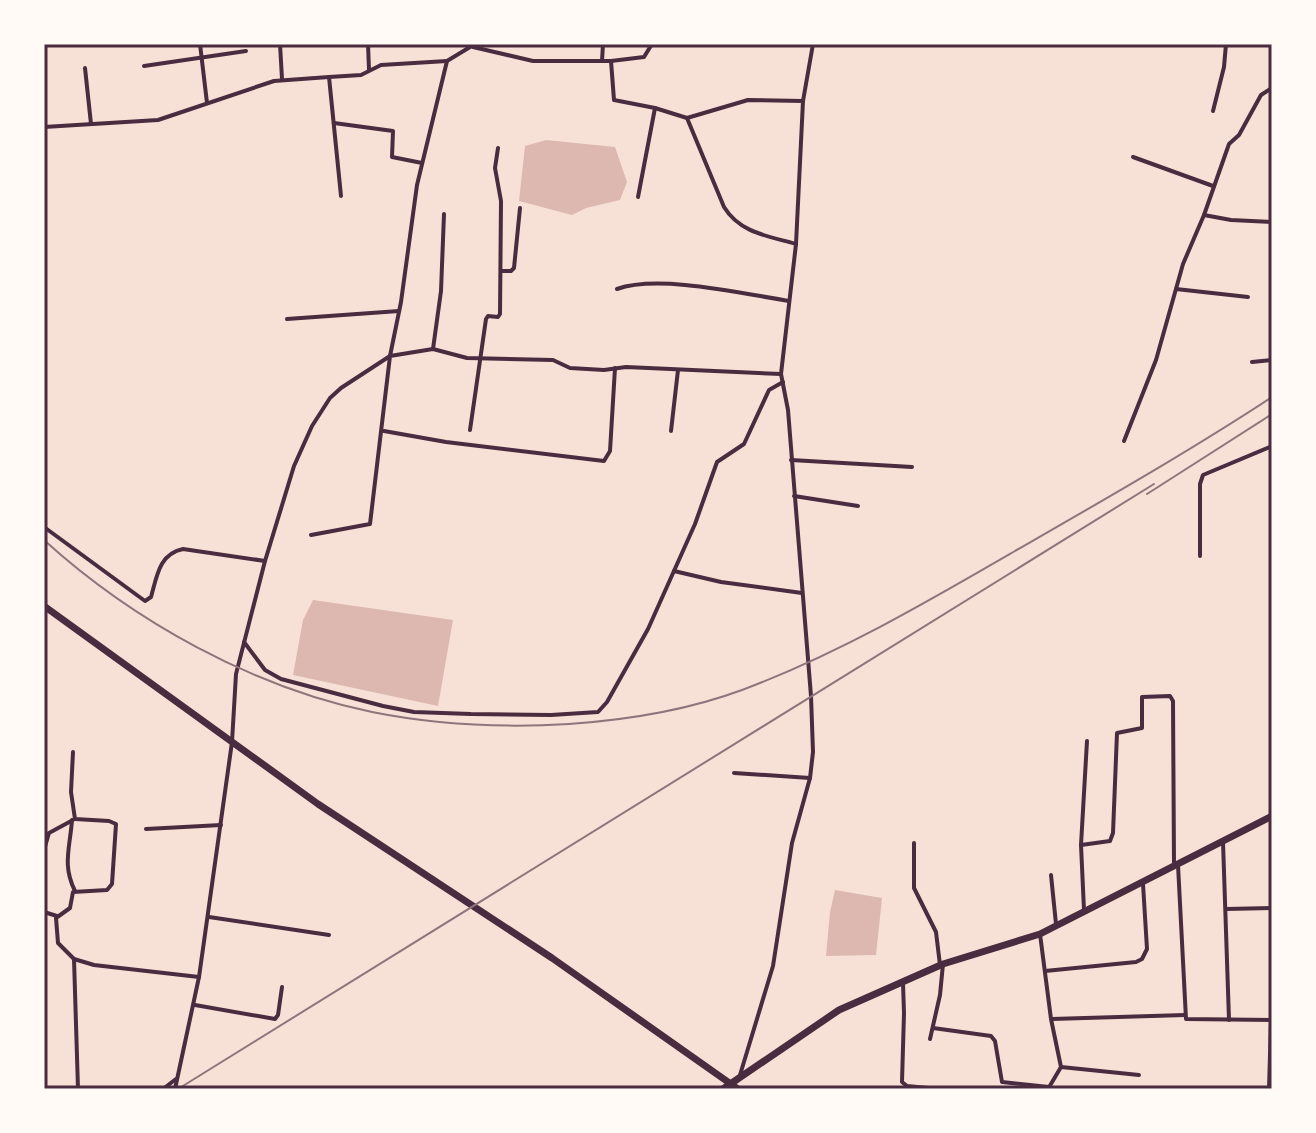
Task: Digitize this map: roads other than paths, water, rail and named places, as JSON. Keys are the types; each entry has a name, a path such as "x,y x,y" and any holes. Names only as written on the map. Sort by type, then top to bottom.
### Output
{"highway":[{"path":"44,606 318,804 498,921 738,1089"},
{"path":"723,1089 839,1010 902,980 1056,927 1272,816"}],"street":[{"path":"200,44 207,103"},
{"path":"280,44 282,79"},
{"path":"368,44 369,70"},
{"path":"602,61 603,44"},
{"path":"44,96 44,126 158,120 282,79 361,75 381,65 447,61 474,45 533,61 611,61 644,57 652,44"},
{"path":"739,1077 773,966 792,843 810,778 814,741 781,374 796,244 803,101 813,44"},
{"path":"1213,111 1224,67 1226,44"},
{"path":"144,66 246,51"},
{"path":"311,535 370,524 390,356 422,163 447,61"},
{"path":"611,61 614,100 687,118 748,100 803,101"},
{"path":"85,68 91,124"},
{"path":"329,77 341,196"},
{"path":"1124,441 1156,360 1183,264 1229,144 1239,135 1261,95 1272,88"},
{"path":"638,197 655,108"},
{"path":"687,118 732,220 747,230 796,244"},
{"path":"333,123 393,131 392,157 422,163"},
{"path":"470,430 486,317 498,317 500,314 501,201 495,168 498,148"},
{"path":"1133,157 1213,186"},
{"path":"501,271 514,268 520,208"},
{"path":"433,349 441,291 444,214"},
{"path":"1204,215 1272,222"},
{"path":"617,289 668,285 789,301"},
{"path":"1176,289 1248,297"},
{"path":"287,319 399,311"},
{"path":"175,1089 195,1005 208,917 232,742 236,674 265,561 294,466 312,426 330,398 390,356 433,349 467,358 553,360 570,368 781,374"},
{"path":"1252,362 1272,360"},
{"path":"383,430 446,442 604,461 610,451 615,368"},
{"path":"671,431 678,369"},
{"path":"244,642 265,670 281,679 414,712 592,713 603,708 648,629 695,524 717,462 744,444 769,390 783,382"},
{"path":"1200,556 1200,484 1203,475 1272,446"},
{"path":"791,460 912,467"},
{"path":"794,496 858,506"},
{"path":"44,527 145,601 151,597 161,564 172,551 183,549 265,561"},
{"path":"674,571 732,584 802,593"},
{"path":"1081,845 1105,843 1110,841 1113,833 1117,733 1142,728 1142,697 1170,696 1173,701 1176,866 1185,1015 1189,1021 1272,1020 1269,1089"},
{"path":"1084,913 1081,845 1087,741"},
{"path":"44,912 57,916 70,908 75,891 67,875 66,862 73,820 73,752"},
{"path":"734,773 810,778"},
{"path":"44,850 49,833 73,820 113,821 116,828 111,888 75,891"},
{"path":"146,829 221,825"},
{"path":"1223,842 1229,1020"},
{"path":"914,843 914,888 932,921 942,965 930,1039"},
{"path":"1051,875 1056,927"},
{"path":"1045,971 1142,959 1147,949 1143,884"},
{"path":"1225,909 1272,908"},
{"path":"57,916 55,937 74,959 94,965 199,977"},
{"path":"208,917 329,935"},
{"path":"933,1028 991,1036 995,1041 1002,1082 1049,1088 1061,1067 1040,934"},
{"path":"74,959 78,1089"},
{"path":"902,980 902,1082 907,1086 939,1089"},
{"path":"195,1005 275,1019 282,987"},
{"path":"1051,1019 1185,1015"},
{"path":"1061,1067 1139,1075"},
{"path":"163,1089 178,1077"}],"railway":[{"path":"44,540 116,598 156,624 240,668 328,701 396,716 470,724 544,725 613,720 721,697 778,676 847,644 1112,495 1272,397"},
{"path":"1147,494 1272,414"},
{"path":"178,1089 1154,484"}]}
